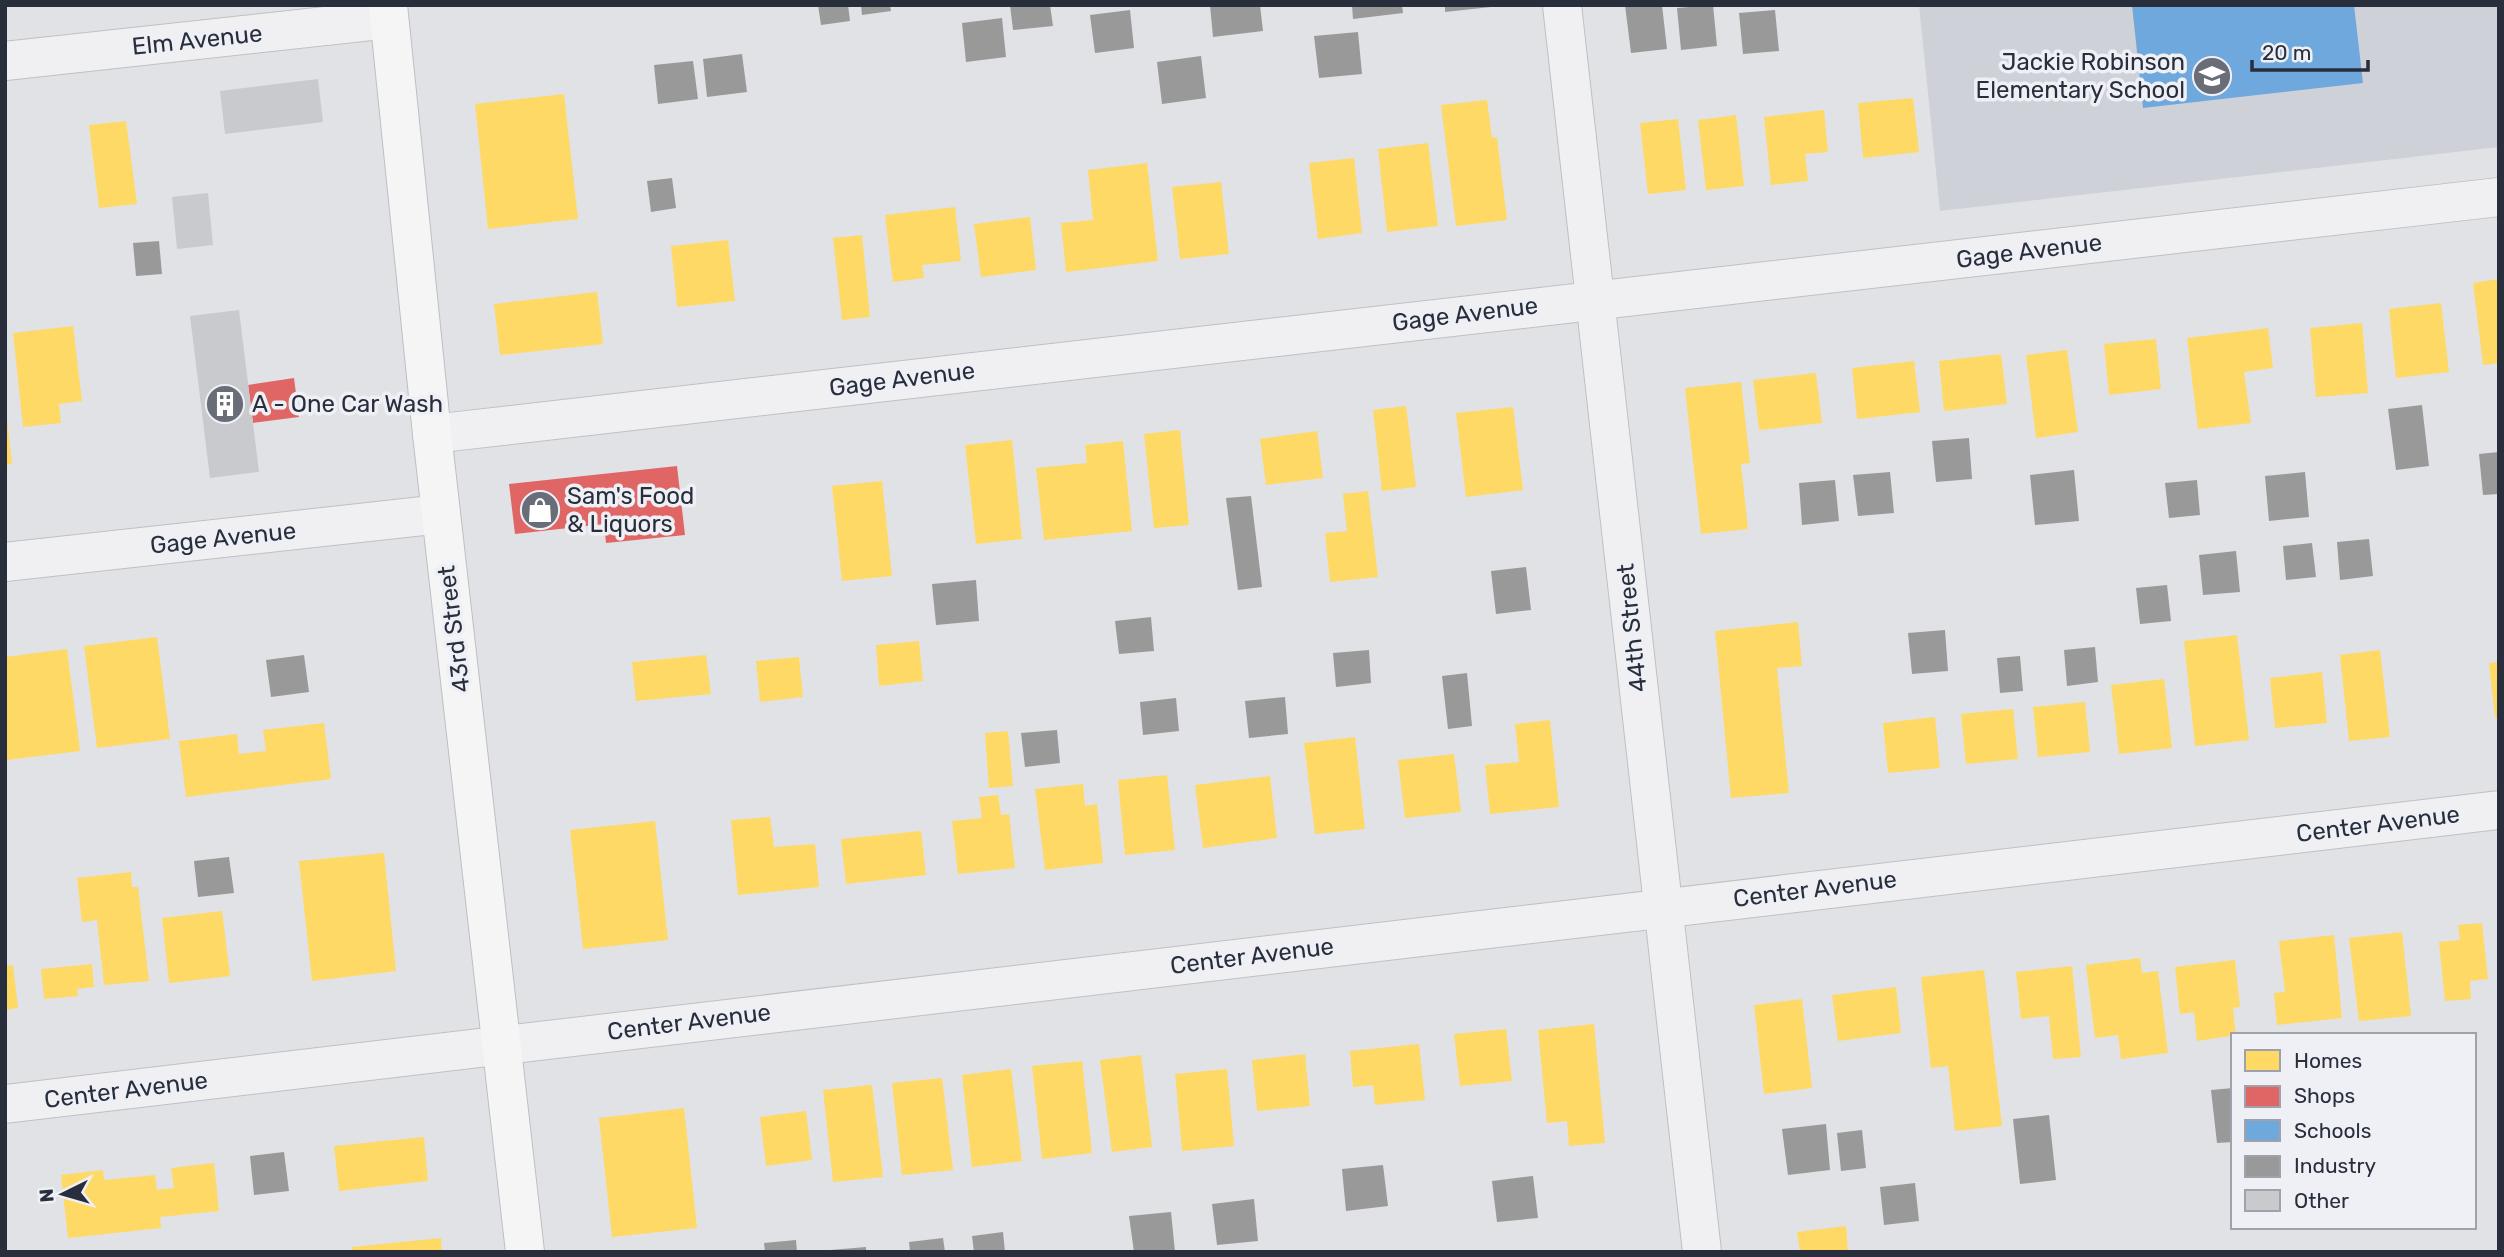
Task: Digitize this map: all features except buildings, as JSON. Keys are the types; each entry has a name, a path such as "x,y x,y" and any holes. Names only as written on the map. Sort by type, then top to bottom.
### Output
{"main road":[{"name":"43rd Street","path":"388,12 432,434 525,1252"}],"street":[{"name":"44th Street","path":"1562,5 1702,1252"},
{"name":"Elm Avenue","path":"5,61 388,12"},
{"name":"Gage Avenue","path":"432,434 2499,197"},
{"name":"Gage Avenue","path":"5,562 441,514"},
{"name":"Center Avenue","path":"5,1104 2499,810"}],"shaded area":[{"name":"Jackie Robinson Elementary School","path":"1919,5 2499,5 2499,147 1940,211"}],"place":[{"name":"Jackie Robinson Elementary School","path":"2212,76"},
{"name":"A - One Car Wash","path":"225,404"},
{"name":"Sam's Food & Liquors","path":"540,510"}]}
